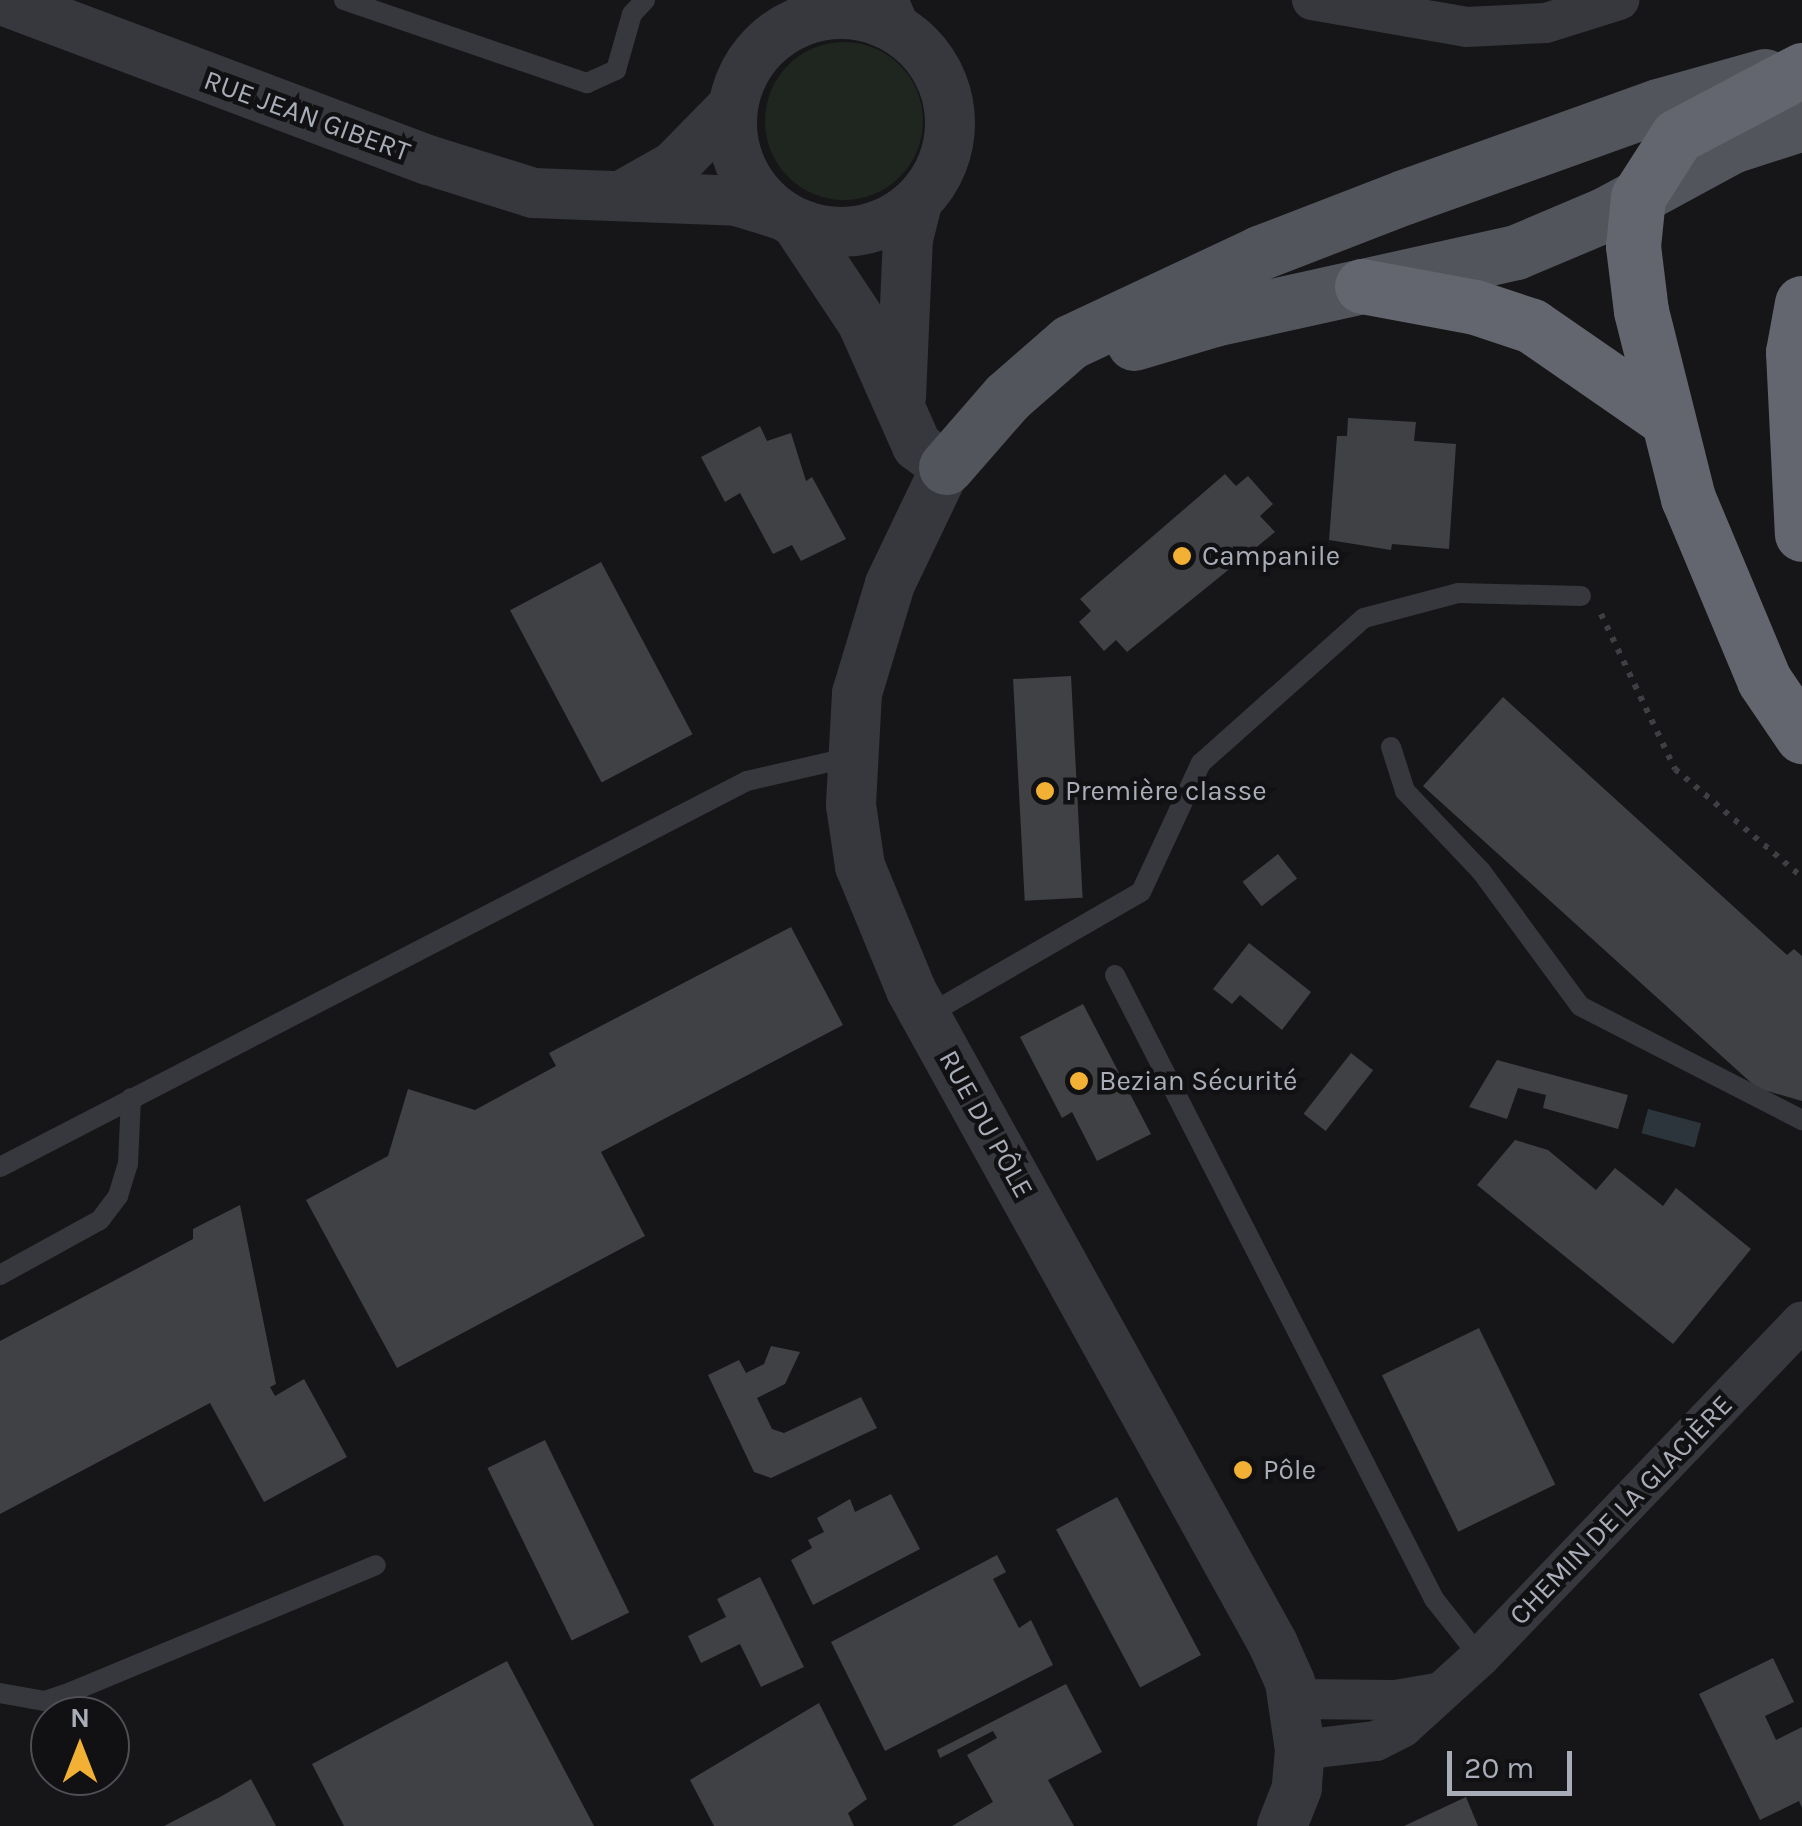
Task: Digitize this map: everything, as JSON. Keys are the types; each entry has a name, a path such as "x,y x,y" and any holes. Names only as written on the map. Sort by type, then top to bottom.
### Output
{"highway":[{"path":"1802,68 1677,136 1638,198 1633,246 1665,418 1721,585 1764,680 1802,736"},
{"path":"1362,286 1475,308 1532,326 1665,418"},
{"path":"1802,303 1792,370 1802,534"}],"main road":[{"path":"946,466 1007,397 1070,342 1260,253 1658,106 1802,68"},
{"path":"1007,397 1144,340 1516,252 1638,198 1731,146 1802,122"}],"street":[{"name":"RUE JEAN GIBERT","path":"2,0 428,160 534,193 737,201 788,218"},
{"path":"1312,0 1466,27 1546,23 1619,0"},
{"path":"900,402 908,240 917,202 946,154 948,99 923,50 895,16 820,9 770,40 740,81 732,106 740,166 788,218 863,324 917,446 946,466"},
{"path":"621,196 674,166 732,106"},
{"path":"788,218 827,232 860,231 891,221 917,202"},
{"name":"RUE DU PÔLE","path":"946,466 870,640 857,693 853,756 860,866 926,1016 1273,1644 1294,1699 1300,1750"},
{"name":"CHEMIN DE LA GLACIÈRE","path":"1300,1750 1376,1741 1402,1727 1480,1657 1802,1322"},
{"path":"1294,1699 1396,1700 1436,1693"},
{"path":"1282,1826 1297,1788 1300,1750"}],"lane":[{"path":"344,0 587,83 616,70 632,14 645,0"},
{"path":"926,1016 1141,892 1202,763 1364,618 1458,593 1581,596"},
{"path":"1391,747 1405,790 1481,871 1580,1006 1802,1120"},
{"path":"0,1167 747,781 853,756"},
{"path":"1116,975 1434,1599 1480,1657"},
{"path":"0,1275 100,1220 118,1196 128,1164 131,1098"},
{"path":"0,1693 45,1700 71,1692 376,1565"}],"path":[{"path":"1581,596 1596,602 1676,770 1802,878"}],"shaded area":[{"path":"844,42 874,48 900,65 917,91 923,121 917,151 900,177 874,194 844,200 814,194 788,177 771,151 765,121 771,91 788,65 814,48"},
{"path":"1648,1109 1701,1123 1695,1147 1642,1133"}],"building":[{"path":"1348,418 1416,422 1414,441 1456,444 1449,549 1392,544 1391,550 1329,540 1337,436 1347,436"},
{"path":"760,426 767,441 791,433 806,481 812,477 846,539 801,561 792,545 773,554 740,493 725,502 701,457"},
{"path":"1225,474 1236,486 1248,476 1273,504 1260,516 1275,532 1127,652 1116,640 1104,651 1079,622 1091,611 1080,599"},
{"path":"601,562 693,734 602,783 510,610"},
{"path":"1071,676 1083,898 1025,901 1013,679"},
{"path":"1503,697 1787,955 1794,949 1802,956 1802,1101 1757,1088 1423,786"},
{"path":"1278,854 1297,878 1262,906 1243,882"},
{"path":"791,927 843,1025 601,1152 645,1236 397,1368 306,1200 388,1156 408,1089 475,1110 556,1066 549,1053"},
{"path":"1249,943 1311,992 1282,1030 1240,995 1232,1004 1213,989"},
{"path":"1083,1004 1151,1134 1097,1161 1072,1112 1062,1118 1020,1037"},
{"path":"1351,1053 1373,1070 1326,1131 1304,1114"},
{"path":"1497,1060 1628,1095 1618,1129 1543,1108 1546,1095 1518,1088 1507,1119 1469,1107"},
{"path":"1515,1140 1548,1150 1596,1190 1615,1168 1663,1206 1676,1188 1751,1249 1673,1344 1477,1185"},
{"path":"240,1205 276,1384 270,1387 275,1396 304,1379 347,1457 264,1502 210,1403 0,1514 0,1341 193,1239 193,1229"},
{"path":"1479,1328 1555,1484 1458,1532 1382,1375"},
{"path":"771,1346 800,1352 785,1384 757,1398 772,1429 784,1433 861,1397 877,1428 771,1478 754,1472 708,1375 739,1360 746,1373 764,1364"},
{"path":"545,1440 629,1613 572,1641 487,1468"},
{"path":"891,1494 920,1549 813,1605 791,1560 812,1548 808,1540 824,1532 817,1518 850,1499 855,1512"},
{"path":"1117,1497 1201,1655 1140,1687 1056,1529"},
{"path":"997,1555 1006,1572 993,1579 1019,1628 1031,1620 1053,1665 885,1751 831,1642"},
{"path":"760,1577 804,1667 761,1687 740,1644 701,1663 688,1636 726,1617 717,1599"},
{"path":"1773,1658 1794,1702 1765,1716 1776,1740 1802,1727 1802,1808 1799,1801 1760,1820 1699,1694"},
{"path":"507,1661 594,1826 344,1826 312,1764"},
{"path":"1066,1684 1102,1752 1048,1780 1074,1826 952,1826 993,1802 967,1755 997,1738 993,1731 940,1758 937,1750"},
{"path":"819,1703 867,1799 848,1813 854,1826 714,1826 690,1780"},
{"path":"251,1779 276,1826 164,1826 220,1797"},
{"path":"1466,1797 1478,1826 1404,1826"}],"place":[{"name":"Campanile","path":"1182,556"},
{"name":"Première classe","path":"1045,791"},
{"name":"Bezian Sécurité","path":"1079,1081"},
{"name":"Pôle","path":"1243,1470"}]}
